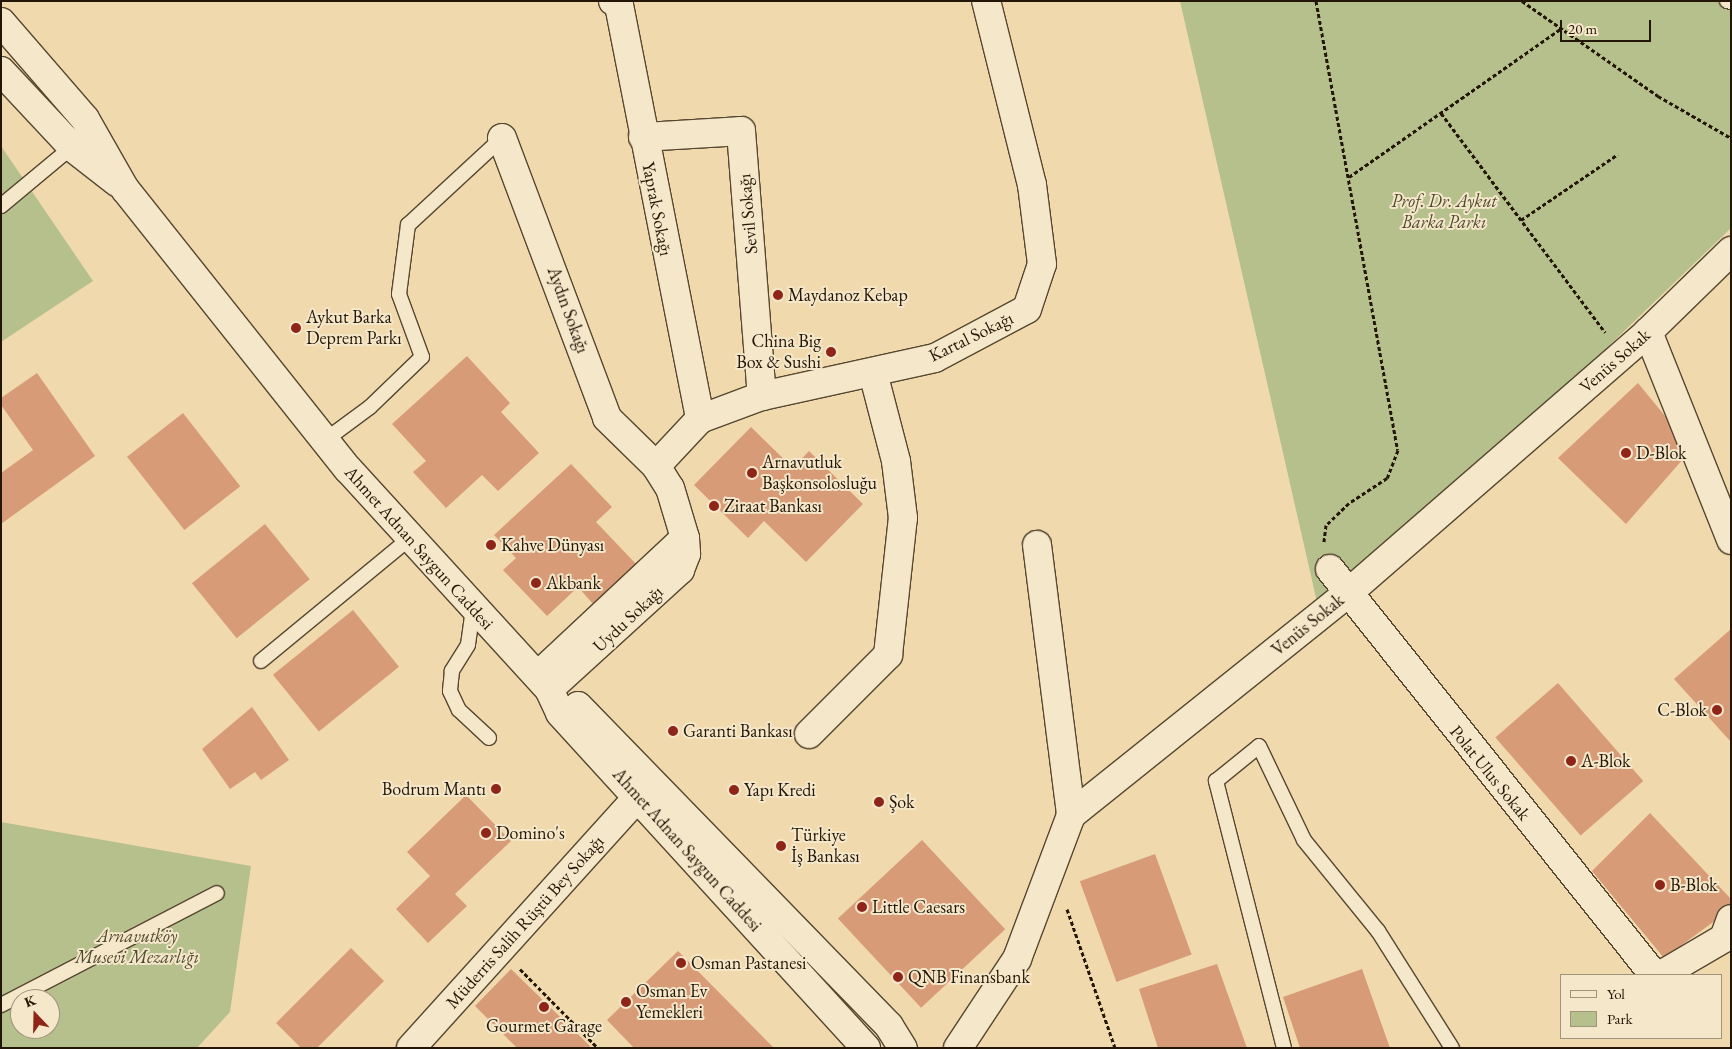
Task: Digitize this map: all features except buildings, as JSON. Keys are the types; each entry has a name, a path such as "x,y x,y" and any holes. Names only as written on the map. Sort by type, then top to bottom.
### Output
{"street":[{"name":"Yaprak Sokağı","path":"613,1 619,5 700,419"},
{"name":"Kartal Sokağı","path":"656,466 700,419 762,396 935,358 1027,309 1042,264 1032,185 986,1"},
{"name":"Ahmet Adnan Saygun Caddesi","path":"1,22 85,119 126,188 324,441 408,540 543,683 560,713 646,788 866,1048"},
{"path":"1,71 72,147 126,188"},
{"path":"1,86 32,104"},
{"name":"Sevil Sokağı","path":"644,137 741,131 762,396"},
{"name":"Aydın Sokağı","path":"502,138 607,418 656,466"},
{"name":"Venüs Sokak","path":"1070,814 1347,594 1648,332 1731,252"},
{"path":"1648,332 1731,540"},
{"path":"809,734 888,655 903,518 896,461 873,373"},
{"name":"Uydu Sokağı","path":"543,683 680,570 686,554 685,538 670,488 656,466"},
{"path":"958,1048 1017,959 1070,814 1037,545"},
{"name":"Polat Ulus Sokak","path":"1330,569 1347,594 1653,974"},
{"path":"646,788 889,1026 903,1048"},
{"name":"Müderris Salih Rüştü Bey Sokağı","path":"411,1048 646,788"},
{"path":"1663,974 1724,938 1731,919"}],"lane":[{"path":"324,441 370,407 422,357 399,294 408,225 502,138"},
{"path":"1,206 72,147"},
{"path":"260,661 408,540"},
{"path":"473,608 468,645 452,671 450,691 460,710 489,738"},
{"path":"1284,1048 1216,781 1259,746 1304,840 1378,931 1452,1048"},
{"path":"1,1005 217,893"}],"path":[{"path":"1316,1 1349,177 1367,297 1392,406 1398,450 1387,478 1349,503 1326,525 1324,539 1330,569"},
{"path":"1522,1 1560,30 1658,96 1731,138"},
{"path":"1349,177 1560,30"},
{"path":"1441,113 1622,354"},
{"path":"1521,220 1618,154"},
{"path":"1052,864 1115,1048"},
{"path":"500,950 598,1048"}],"green space":[{"name":"Prof. Dr. Aykut Barka Parkı","path":"1180,1 1731,1 1731,228 1561,392 1317,602"},
{"path":"1,146 93,281 1,342"},
{"name":"Arnavutköy Musevi Mezarlığı","path":"1,822 251,866 230,1012 197,1048 1,1048"}],"place":[{"name":"Maydanoz Kebap","path":"778,295"},
{"name":"Aykut Barka Deprem Parkı","path":"296,328"},
{"name":"China Big Box & Sushi","path":"831,352"},
{"name":"D-Blok","path":"1626,453"},
{"name":"Arnavutluk Başkonsolosluğu","path":"752,473"},
{"name":"Ziraat Bankası","path":"714,506"},
{"name":"Kahve Dünyası","path":"491,545"},
{"name":"Akbank","path":"536,583"},
{"name":"C-Blok","path":"1717,710"},
{"name":"Garanti Bankası","path":"673,731"},
{"name":"A-Blok","path":"1571,761"},
{"name":"Bodrum Mantı","path":"496,789"},
{"name":"Yapı Kredi","path":"734,790"},
{"name":"Şok","path":"879,802"},
{"name":"Domino's","path":"486,833"},
{"name":"Türkiye İş Bankası","path":"781,846"},
{"name":"B-Blok","path":"1660,885"},
{"name":"Little Caesars","path":"862,907"},
{"name":"Osman Pastanesi","path":"681,963"},
{"name":"QNB Finansbank","path":"898,977"},
{"name":"Osman Ev Yemekleri","path":"626,1002"},
{"name":"Gourmet Garage","path":"544,1007"}]}
